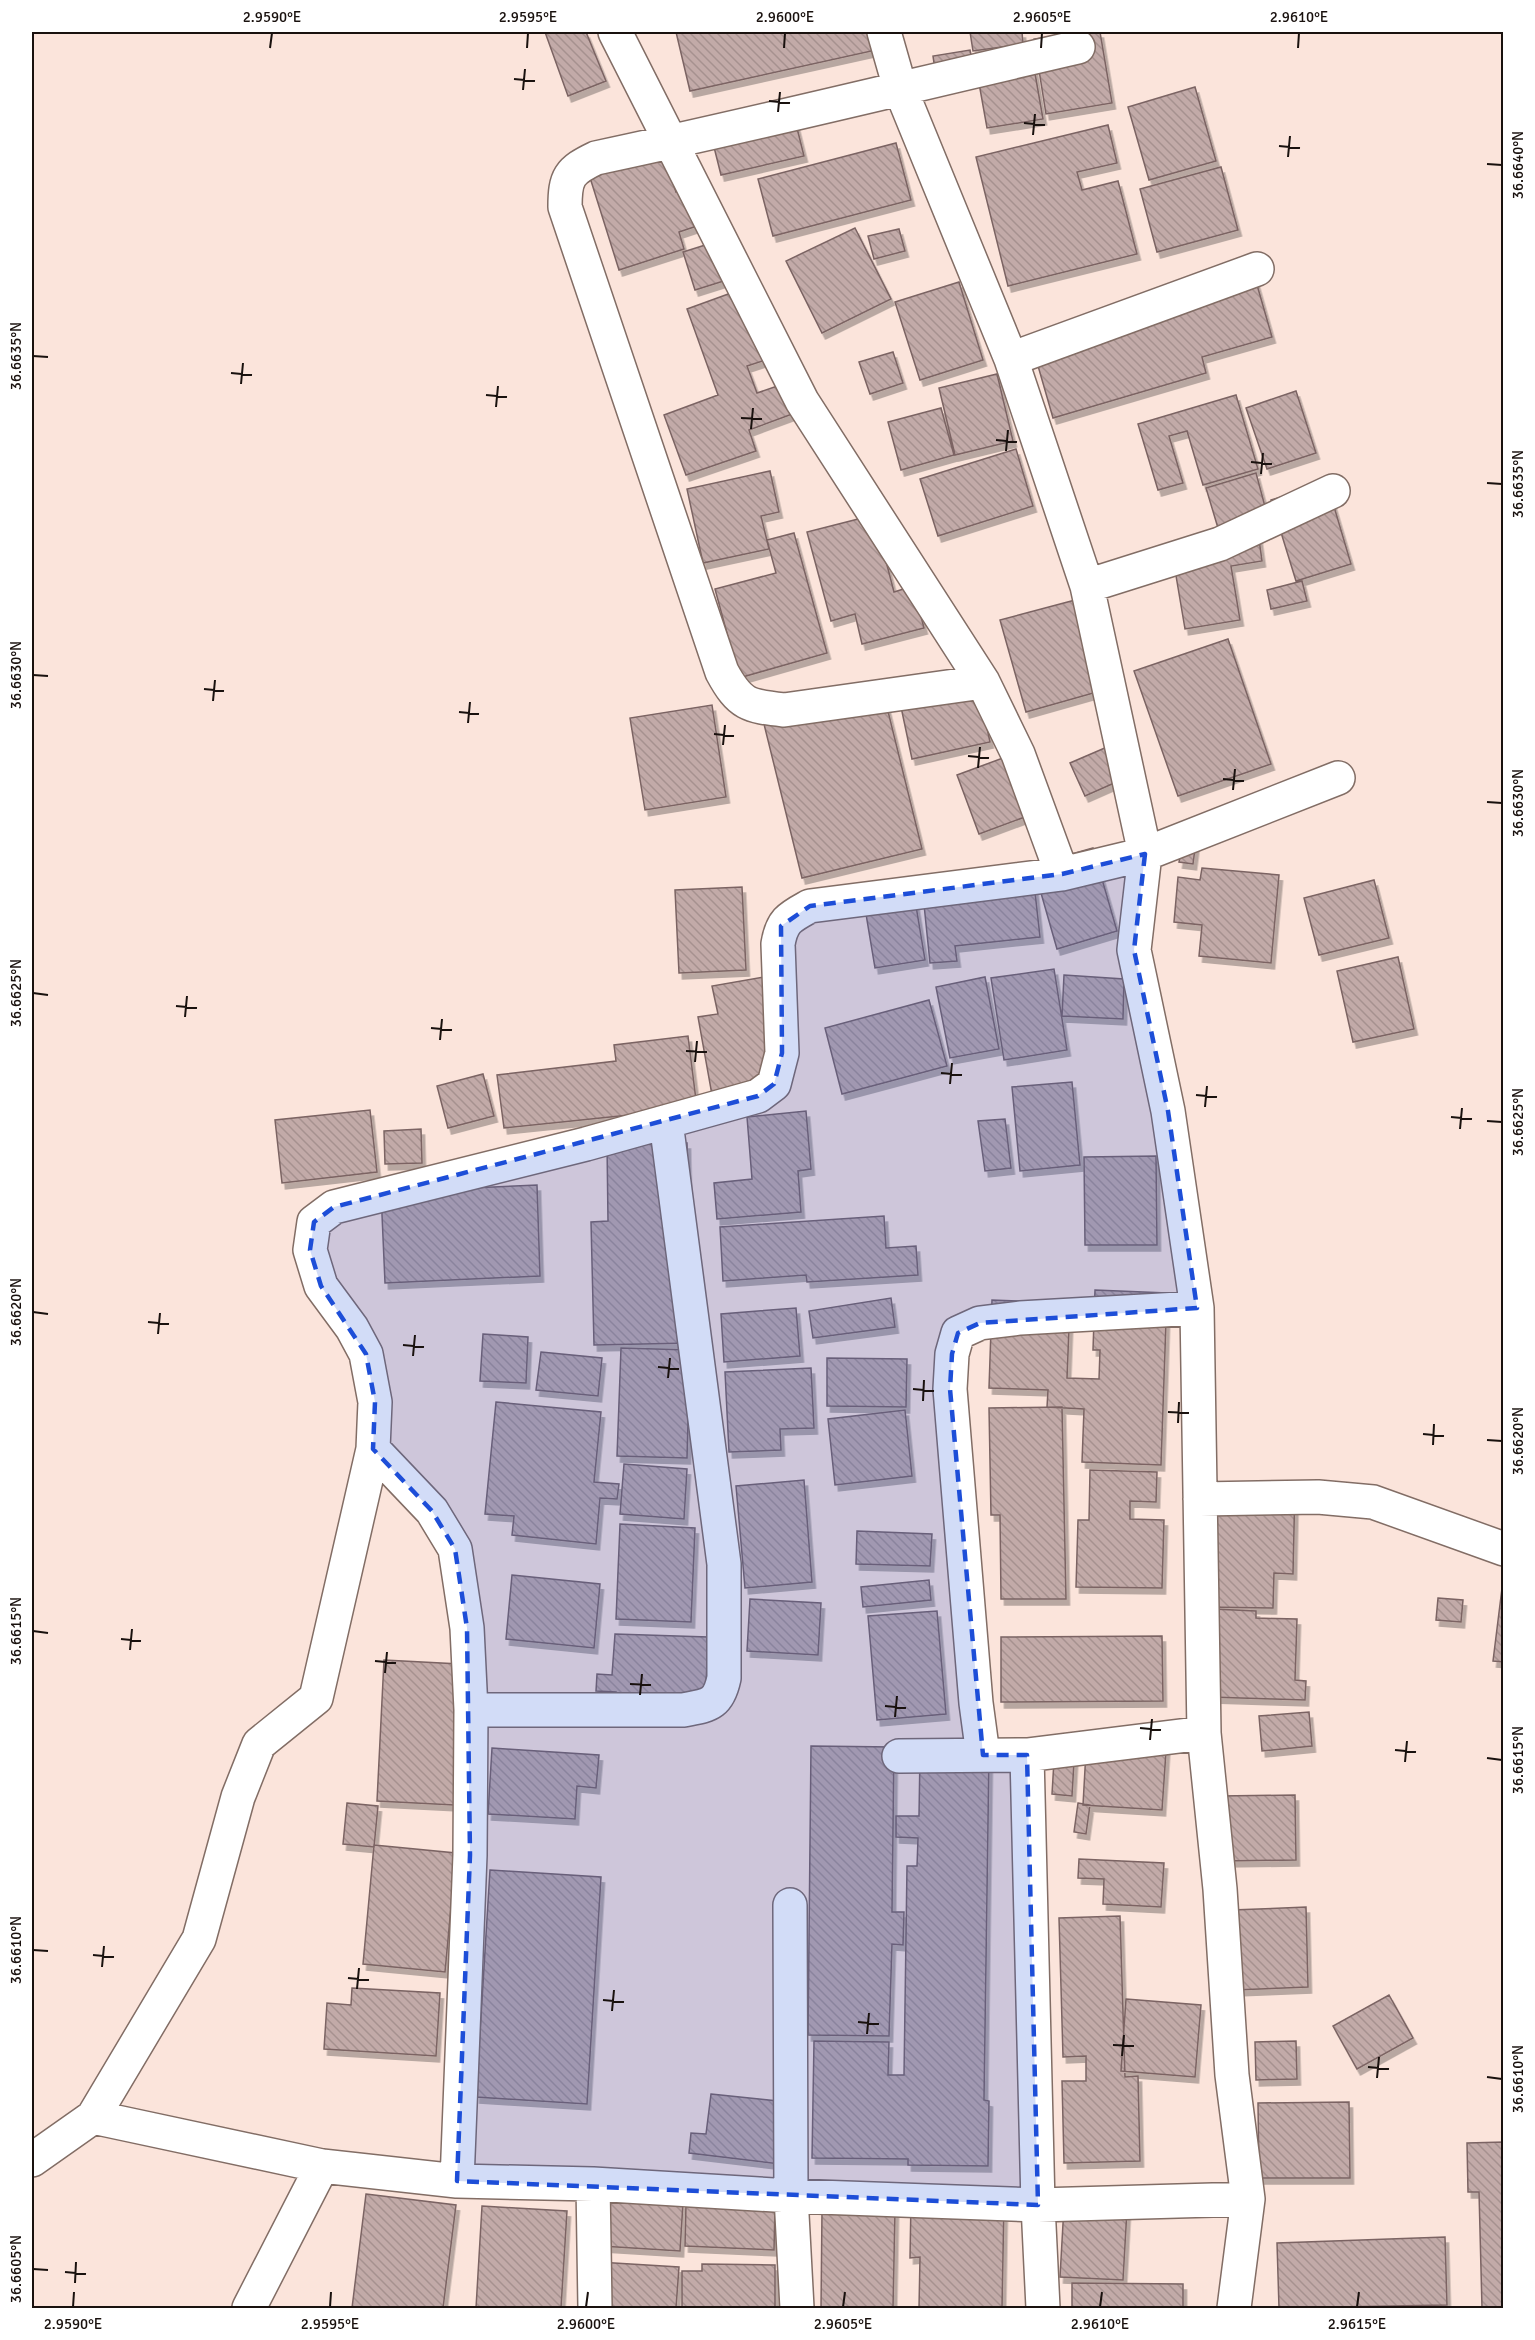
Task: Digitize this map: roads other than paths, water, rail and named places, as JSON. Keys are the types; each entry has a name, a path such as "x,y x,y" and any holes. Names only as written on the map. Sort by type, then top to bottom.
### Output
{"street":[{"path":"615,32 802,401 983,682 1018,754 1062,874"},
{"path":"884,32 900,88 1011,359 1088,586 1145,854 1134,950 1168,1111 1197,1308 1204,1733 1220,1889 1232,2075 1248,2199 1234,2308"},
{"path":"983,682 784,710 755,707 735,695 722,672 565,207 565,185 575,168 596,158 790,116 1078,47"},
{"path":"1011,359 1257,269"},
{"path":"1088,586 1220,544 1333,491"},
{"path":"32,2160 93,2117 199,1938 238,1797 259,1744 316,1698 373,1449 375,1402 366,1354 352,1328 321,1286 310,1250 314,1222 334,1207 666,1122 758,1096 774,1084 782,1053 778,944 781,926 810,906 1062,874 1145,854 1338,778"},
{"path":"471,1710 683,1710 712,1704 721,1694 724,1678 724,1563 666,1122"},
{"path":"983,1755 976,1703 950,1389 952,1354 958,1333 980,1323 1020,1318 1197,1308"},
{"path":"373,1449 432,1510 455,1549 466,1628 471,1710 470,1855 457,2181"},
{"path":"1200,1499 1318,1497 1373,1502 1503,1549"},
{"path":"899,1755 1027,1755 1204,1733"},
{"path":"1027,1755 1038,2205 1043,2308"},
{"path":"790,1905 791,2196 797,2308"},
{"path":"93,2117 322,2166 457,2181 592,2184 791,2196 1038,2205 1248,2199"},
{"path":"249,2308 322,2166"},
{"path":"592,2184 596,2308"}]}
